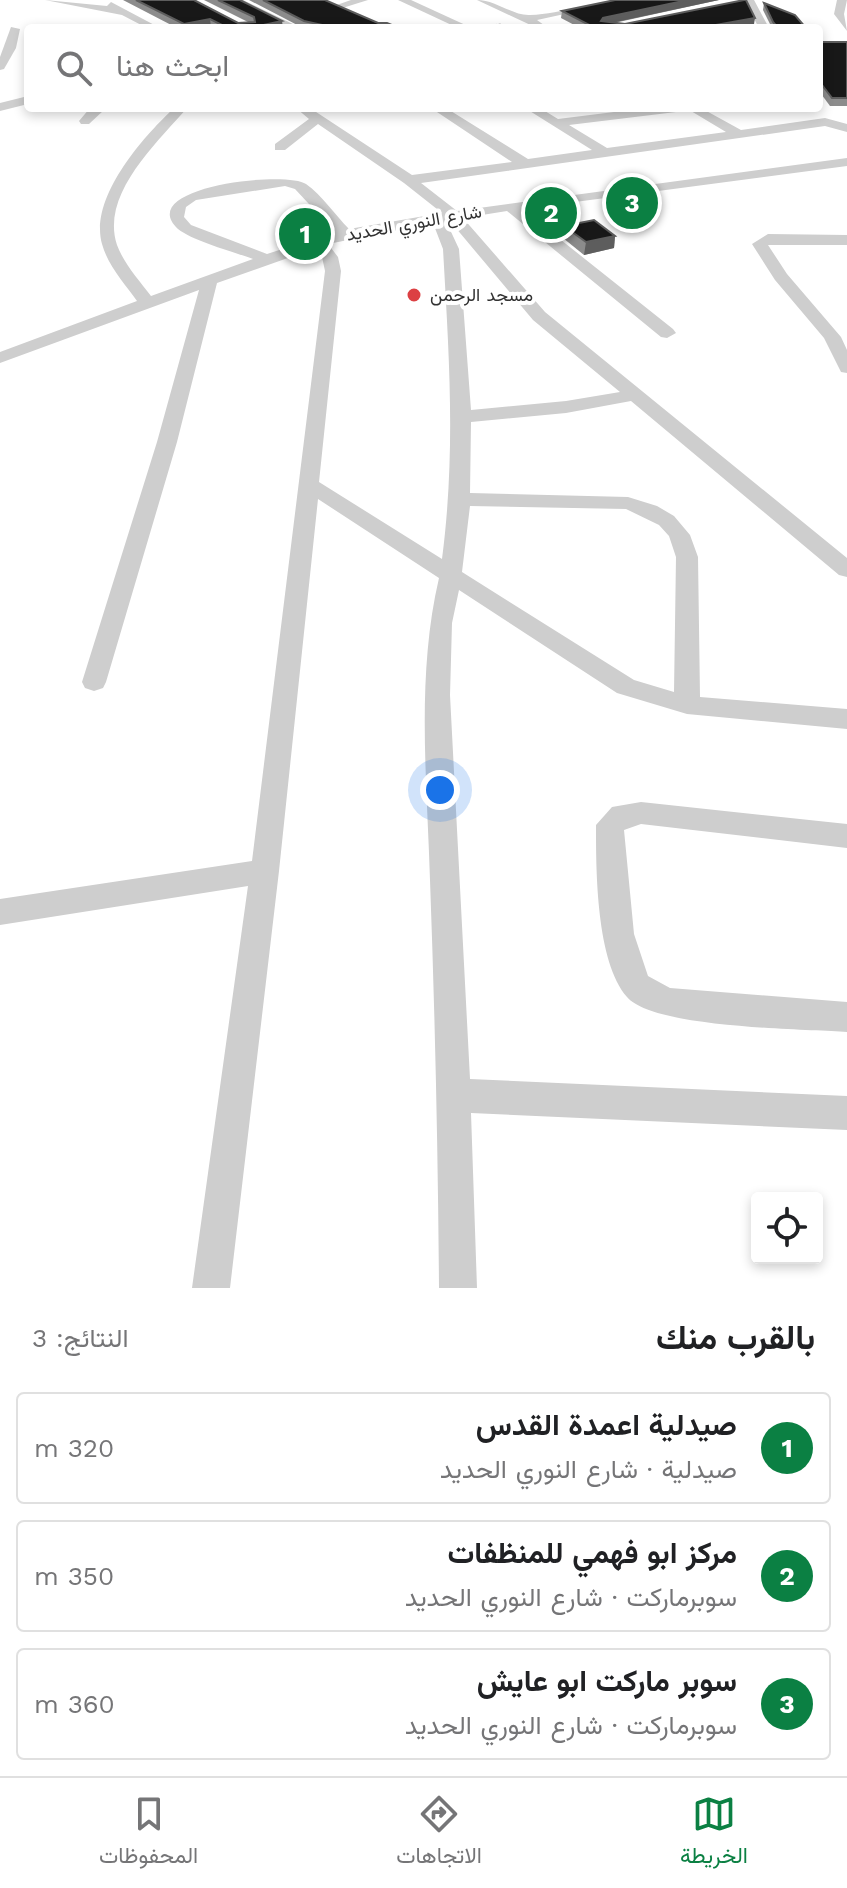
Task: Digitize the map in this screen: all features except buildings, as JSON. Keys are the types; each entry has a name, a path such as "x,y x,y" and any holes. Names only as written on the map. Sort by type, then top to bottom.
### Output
{"street":[{"path":"50,0 124,12"},
{"path":"103,0 147,24"},
{"path":"235,0 287,24"},
{"path":"362,17 332,5 363,0"},
{"path":"403,0 458,24"},
{"path":"482,0 537,24"},
{"path":"562,0 583,8"},
{"path":"528,19 624,0"},
{"path":"842,0 839,14 847,28"},
{"path":"745,1 761,24"},
{"path":"0,29 22,29"},
{"path":"0,67 22,29"},
{"path":"0,107 24,101"},
{"path":"85,121 96,112"},
{"path":"147,303 113,254 108,238 108,222 111,204 132,166 178,112"},
{"path":"443,112 524,163"},
{"path":"538,112 604,152"},
{"path":"556,123 644,112"},
{"path":"699,112 739,134"},
{"path":"818,112 825,122"},
{"path":"280,147 310,113 409,180 539,316 847,570"},
{"path":"409,180 825,122 847,128"},
{"name":"شارع النوري الحديد","path":"0,358 267,259 345,234 510,206 847,162"},
{"path":"267,259 186,228 177,218 177,209 182,202 198,196 286,182 300,186 345,234"},
{"path":"510,206 667,333"},
{"path":"445,216 451,249 462,417 460,499 451,574 440,623 437,695 454,1095 458,1288"},
{"path":"847,240 768,239 760,244 781,277 832,337 847,368"},
{"path":"211,1288 265,871 333,271 330,257 320,244"},
{"path":"94,682 167,442 210,280"},
{"path":"462,417 566,407 635,395"},
{"path":"309,484 608,677 651,696 687,705 847,719"},
{"path":"460,499 628,503 666,518 683,541 687,557 687,705"},
{"path":"847,836 641,813 622,815 610,825 622,946 635,984 653,999 670,1003 847,1017"},
{"path":"0,912 265,871"},
{"path":"454,1095 847,1113"}],"place":[{"name":"سوبر ماركت ابو عايش","path":"632,203"},
{"name":"مركز ابو فهمي للمنظفات","path":"551,213"},
{"name":"صيدلية اعمدة القدس","path":"305,234"},
{"name":"مسجد الرحمن","path":"414,295"}]}
